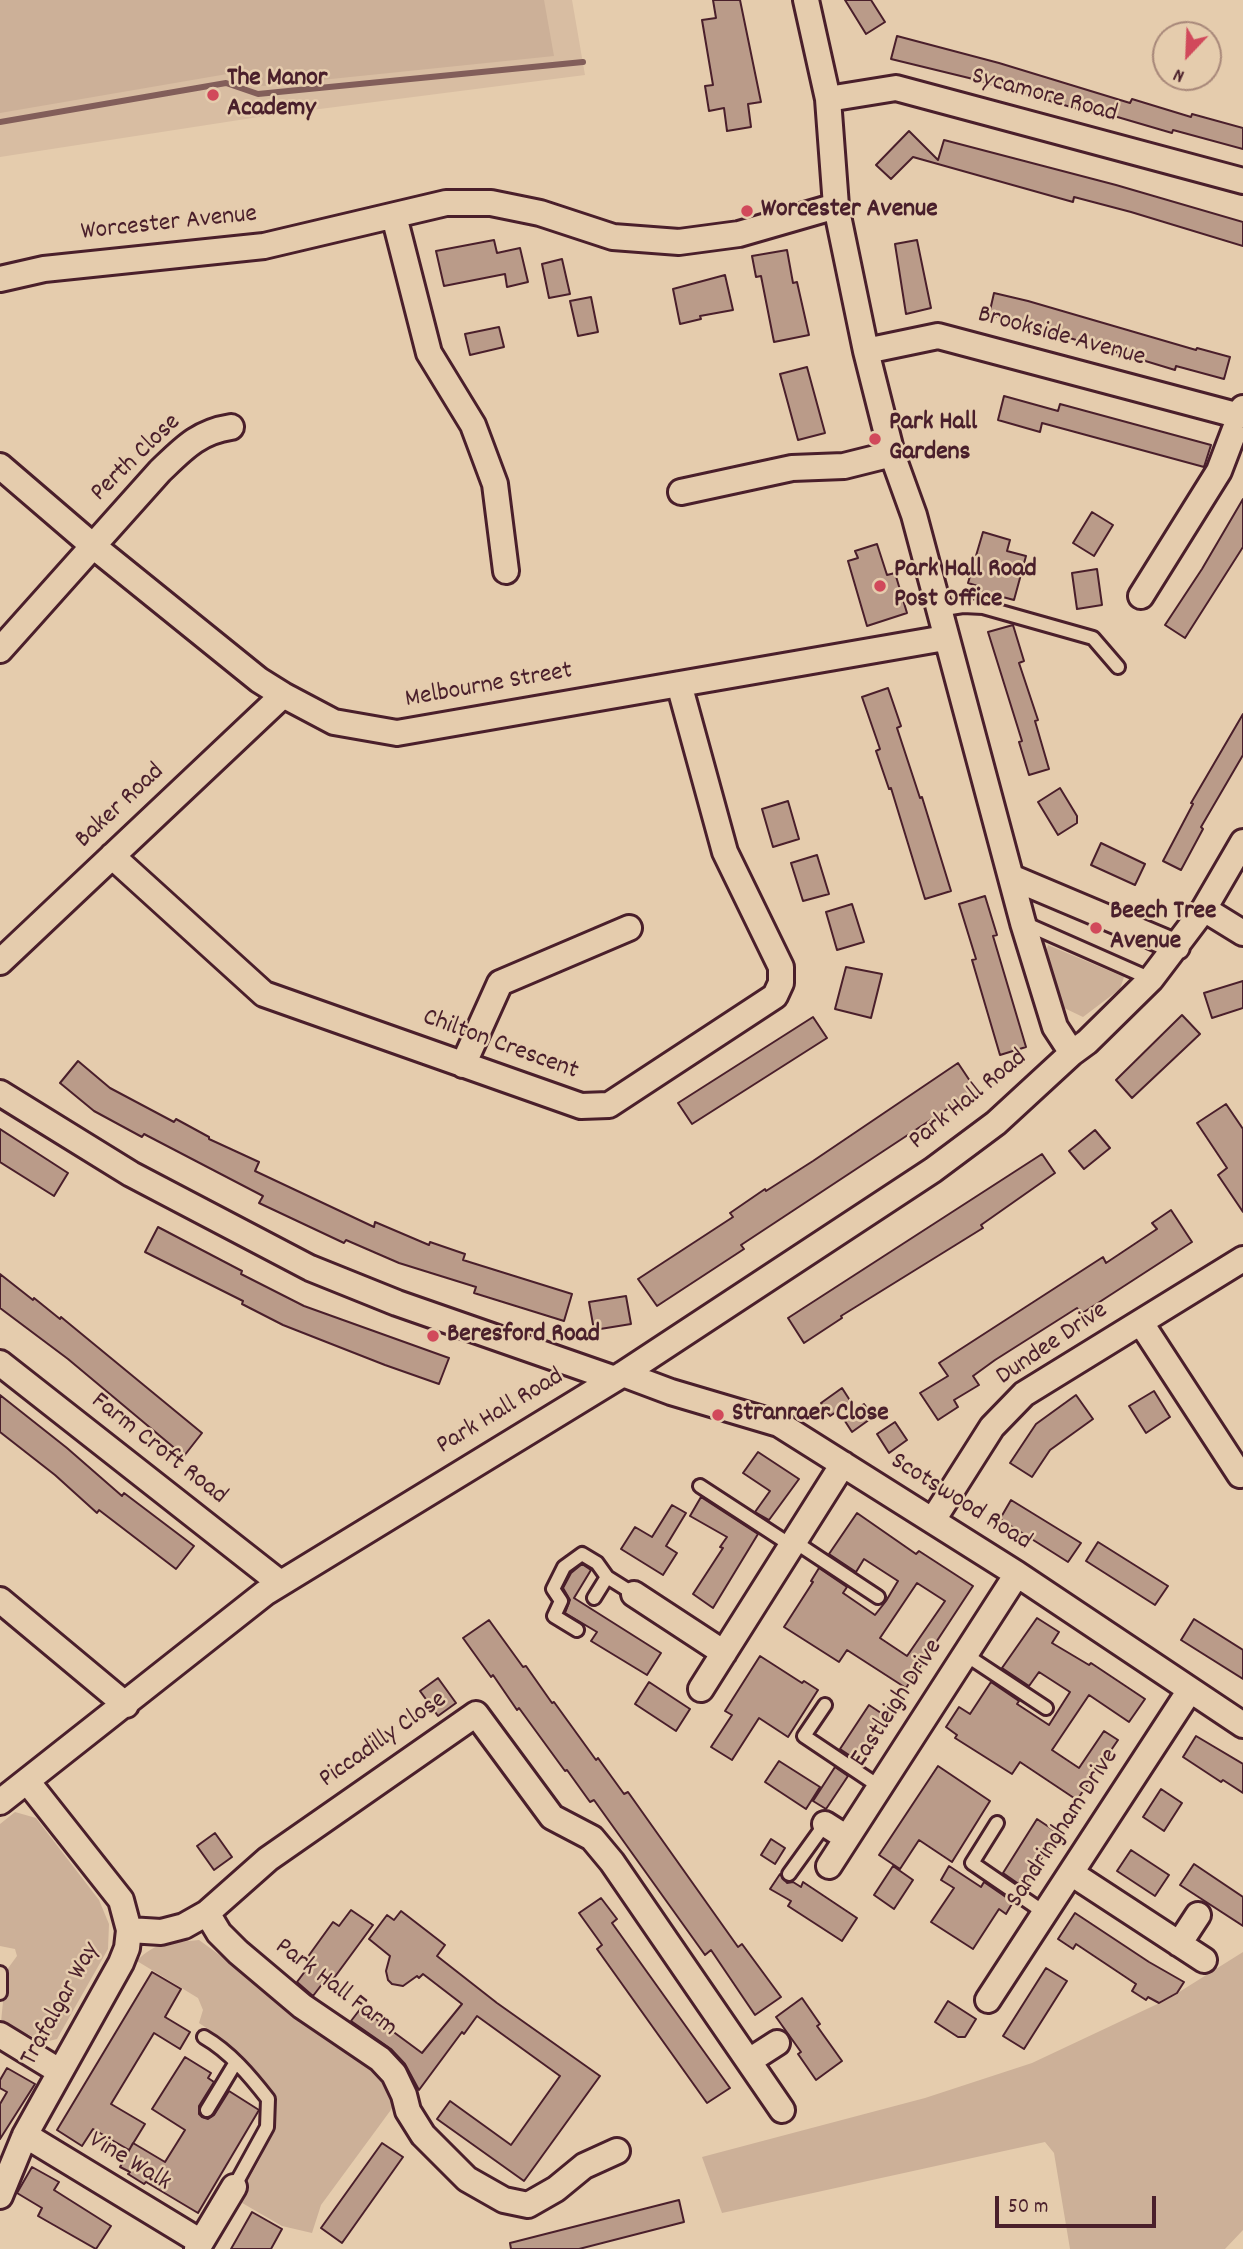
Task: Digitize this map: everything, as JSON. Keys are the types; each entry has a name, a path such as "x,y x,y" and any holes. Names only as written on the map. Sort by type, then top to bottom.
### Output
{"street":[{"path":"806,0 828,99 836,206 866,351 892,454 914,515 1023,923 1055,1027 1072,1053 1087,1042 1150,979 1177,947 1204,909 1243,842"},
{"name":"Sycamore Road","path":"828,99 896,88 1243,181"},
{"name":"Worcester Avenue","path":"0,279 44,268 264,246 446,203 491,203 540,213 613,236 679,242 739,234 836,206"},
{"path":"394,216 429,353 473,425 495,484 506,571"},
{"name":"Brookside Avenue","path":"866,351 938,336 1241,412 1219,471 1141,596"},
{"name":"Perth Close","path":"0,650 92,545 187,445 212,430 231,428"},
{"path":"681,492 792,468 844,466 892,454"},
{"name":"Melbourne Street","path":"0,466 92,545 249,671 283,695 334,722 397,733 946,638"},
{"name":"Chilton Crescent","path":"112,856 264,994 581,1106 609,1105 775,996 781,983 780,967 725,852 679,684"},
{"name":"Baker Road","path":"0,962 283,695"},
{"path":"1010,877 1177,947"},
{"path":"1204,909 1243,933"},
{"path":"463,1065 500,983 629,928"},
{"name":"Park Hall Road","path":"0,1802 280,1583 619,1376 933,1170 996,1123 1072,1053"},
{"path":"0,1093 131,1174 310,1268 397,1303 619,1376"},
{"name":"Dundee Drive","path":"933,1520 992,1427 1024,1394 1243,1259"},
{"path":"1141,1323 1240,1475"},
{"name":"Farm Croft Road","path":"0,1363 280,1583"},
{"name":"Scotswood Road","path":"619,1376 779,1424 1017,1574 1243,1725"},
{"path":"701,1689 843,1464"},
{"name":"Eastleigh Drive","path":"829,1866 1017,1574"},
{"path":"634,1594 724,1653"},
{"path":"0,1600 126,1705"},
{"name":"Sandringham Drive","path":"988,2000 1190,1690"},
{"name":"Piccadilly Close","path":"129,1930 161,1932 184,1927 206,1913 268,1859 476,1714 552,1817 592,1838 612,1862 782,2110"},
{"name":"Trafalgar Way","path":"0,2196 25,2135 121,1962 127,1948 129,1930 121,1900 27,1781"},
{"path":"825,1824 847,1838"},
{"path":"1070,1873 1204,1960"},
{"name":"Park Hall Farm","path":"206,1913 219,1933 238,1952 302,2006 380,2059 394,2074 408,2111 423,2135 467,2179 504,2200 528,2205 556,2189 584,2166 617,2151"},
{"path":"1179,1944 1198,1915"},
{"path":"0,2035 59,2071"},
{"path":"749,2061 777,2043"},
{"name":"Vine Walk","path":"25,2135 199,2245"},
{"path":"199,2245 234,2187"}],"lane":[{"path":"938,610 963,606 983,607 1093,638 1118,667"},
{"path":"1023,923 1150,979"},
{"path":"701,1486 878,1597"},
{"path":"577,1630 554,1616 561,1601 553,1589 564,1567 582,1554 597,1563 607,1577 634,1594"},
{"path":"594,1598 607,1577"},
{"path":"965,1655 1046,1708"},
{"path":"825,1705 804,1736 880,1787"},
{"path":"997,1823 972,1863 1045,1913"},
{"path":"789,1874 825,1824"},
{"path":"0,1973 0,1993"},
{"path":"204,2037 236,2062 268,2099 267,2127 234,2187"},
{"path":"207,2110 236,2062"}],"shaded area":[{"name":"The Manor Academy","path":"0,0 572,0 585,75 265,116 0,157"},
{"name":"The Manor Academy","path":"0,0 544,0 554,56 263,86 233,73 0,113"},
{"path":"1048,945 1124,977 1120,989 1083,1017 1060,1006 1045,956"},
{"path":"15,1812 36,1818 99,1900 109,1924 108,1949 57,2039 45,2042 1,2022 6,1971 17,1956 15,1949 0,1946 0,1824"},
{"path":"199,1940 221,1956 225,1952 373,2067 386,2082 396,2103 321,2205 312,2233 282,2226 237,2200 260,2159 275,2122 272,2092 214,2033 199,2023 203,2010 198,1998 137,1961 158,1946"},
{"path":"1243,1952 1243,2230 1225,2249 1070,2249 1054,2153 1045,2142 722,2213 702,2157 925,2098 1032,2063 1168,1999"}],"building":[{"path":"713,0 740,0 761,102 748,104 751,127 727,131 724,108 709,111 705,86 713,85 702,20 716,18"},
{"path":"845,0 871,0 885,22 866,34"},
{"path":"897,36 999,63 1130,103 1132,99 1191,117 1192,114 1243,128 1243,149 1114,116 1113,119 891,59"},
{"path":"909,131 938,160 944,140 1243,222 1243,246 1131,212 1074,197 1073,202 913,157 891,179 876,165"},
{"path":"494,240 497,253 520,248 528,282 507,287 505,274 444,286 436,251"},
{"path":"917,240 931,308 906,314 895,244"},
{"path":"787,250 793,283 797,282 809,335 774,342 761,276 756,277 752,256"},
{"path":"562,259 570,294 549,298 542,264"},
{"path":"725,275 733,310 700,316 701,319 680,324 673,289"},
{"path":"994,293 1196,350 1197,348 1230,357 1224,379 1176,366 1175,370 1040,329 1041,327 989,315"},
{"path":"591,297 598,332 578,336 570,301"},
{"path":"499,327 504,347 470,355 465,334"},
{"path":"807,367 825,433 798,440 780,374"},
{"path":"1004,396 1058,411 1060,404 1211,445 1204,467 1042,423 1040,432 998,420"},
{"path":"1243,499 1243,547 1185,638 1165,625"},
{"path":"1092,512 1113,525 1094,556 1073,543"},
{"path":"983,532 1010,540 1007,551 1026,556 1014,600 980,591 981,587 968,583"},
{"path":"877,544 887,575 895,573 907,613 867,626 848,561 858,558 855,551"},
{"path":"1097,569 1102,605 1077,609 1072,573"},
{"path":"1013,625 1024,661 1019,663 1038,720 1035,721 1049,769 1029,775 1019,742 1022,741 988,632"},
{"path":"888,688 901,726 897,728 951,891 925,899 891,788 889,789 876,751 880,749 862,697"},
{"path":"1243,714 1243,755 1201,827 1203,829 1181,870 1163,861 1193,804 1191,803"},
{"path":"1060,788 1077,816 1077,823 1058,835 1038,802"},
{"path":"788,801 799,839 773,847 762,809"},
{"path":"1101,843 1145,864 1135,885 1091,865"},
{"path":"817,855 829,894 803,901 791,863"},
{"path":"985,896 997,935 993,936 1026,1047 1000,1055 972,960 976,959 959,904"},
{"path":"852,904 864,942 837,950 826,912"},
{"path":"846,967 882,974 871,1018 835,1009"},
{"path":"1243,981 1243,1008 1212,1018 1204,993"},
{"path":"1182,1015 1200,1034 1132,1098 1116,1080"},
{"path":"813,1017 827,1038 692,1124 678,1103"},
{"path":"78,1061 110,1088 259,1162 255,1171 374,1227 375,1222 429,1245 430,1242 465,1254 463,1260 572,1294 564,1321 474,1293 476,1287 399,1263 346,1240 344,1243 259,1203 263,1196 94,1111 60,1083"},
{"path":"958,1063 976,1090 741,1245 744,1249 657,1306 638,1279 733,1217 730,1213 765,1189 766,1191 813,1161"},
{"path":"1226,1104 1243,1129 1243,1212 1218,1175 1227,1168 1197,1123"},
{"path":"0,1129 68,1173 54,1196 0,1162"},
{"path":"1095,1130 1110,1148 1084,1169 1069,1151"},
{"path":"1042,1154 1055,1173 981,1225 983,1228 841,1316 842,1318 804,1343 788,1318"},
{"path":"1171,1210 1192,1242 1081,1314 1077,1308 995,1360 973,1376 979,1385 954,1400 958,1407 938,1420 920,1393 948,1376 939,1363 1103,1257 1106,1263 1157,1229 1152,1223"},
{"path":"158,1227 304,1306 449,1358 439,1384 283,1325 242,1304 243,1301 145,1252"},
{"path":"0,1274 33,1300 34,1298 60,1319 61,1317 202,1433 184,1456 68,1359 0,1308"},
{"path":"626,1296 631,1324 594,1330 589,1302"},
{"path":"842,1388 851,1402 830,1416 821,1403"},
{"path":"1154,1391 1170,1417 1146,1433 1129,1406"},
{"path":"0,1395 122,1496 124,1493 194,1546 176,1569 99,1510 97,1513 55,1475 0,1432"},
{"path":"1076,1395 1093,1419 1050,1450 1032,1477 1010,1463 1036,1424"},
{"path":"864,1404 873,1417 852,1432 843,1418"},
{"path":"895,1422 907,1440 889,1453 877,1434"},
{"path":"758,1452 799,1479 769,1520 755,1512 770,1491 743,1473"},
{"path":"701,1497 758,1534 713,1608 693,1594 723,1548 720,1547 727,1537 690,1516"},
{"path":"1011,1500 1081,1543 1068,1562 1000,1519"},
{"path":"672,1505 686,1513 666,1546 677,1553 663,1575 621,1549 635,1527 652,1537"},
{"path":"857,1513 916,1554 919,1551 973,1586 906,1688 847,1650 839,1662 784,1627 819,1568 847,1587 843,1593 875,1615 898,1581 864,1559 856,1572 829,1554","holes":["917,1583 945,1601 907,1656 880,1638"]},
{"path":"1098,1542 1168,1586 1155,1605 1086,1561"},
{"path":"582,1564 591,1570 574,1598 661,1653 647,1675 591,1641 597,1632 565,1613 570,1600 563,1588 571,1573"},
{"path":"1037,1618 1059,1632 1052,1643 1089,1665 1091,1663 1145,1699 1129,1722 1089,1695 1052,1750 1079,1768 1104,1731 1118,1740 1077,1800 1020,1762 1012,1774 955,1738 957,1735 946,1727 959,1707 970,1714 991,1682 1019,1701 1017,1704 1049,1725 1070,1692 1039,1672 1029,1686 1002,1668"},
{"path":"1194,1619 1243,1650 1243,1679 1181,1640"},
{"path":"489,1620 596,1760 598,1758 624,1794 628,1792 738,1947 742,1944 781,1997 755,2015 711,1950 705,1955 594,1800 590,1802 463,1638"},
{"path":"760,1656 818,1690 788,1737 759,1718 732,1760 711,1747 732,1715 725,1711"},
{"path":"438,1678 456,1703 438,1716 420,1691"},
{"path":"649,1682 690,1709 676,1731 635,1704"},
{"path":"869,1705 890,1719 861,1763 840,1749"},
{"path":"1196,1736 1243,1764 1243,1793 1183,1757"},
{"path":"779,1761 820,1787 806,1809 765,1782"},
{"path":"938,1766 990,1801 952,1862 919,1840 900,1869 879,1855"},
{"path":"835,1767 848,1776 826,1809 813,1801"},
{"path":"1161,1789 1182,1803 1164,1831 1143,1817"},
{"path":"1037,1819 1058,1833 1023,1887 1003,1873"},
{"path":"215,1833 232,1857 214,1870 197,1846"},
{"path":"771,1839 785,1848 775,1864 761,1855"},
{"path":"1131,1850 1169,1875 1155,1896 1117,1871"},
{"path":"1194,1864 1243,1897 1243,1926 1180,1885"},
{"path":"893,1866 913,1880 894,1909 874,1895"},
{"path":"949,1866 981,1887 984,1882 1013,1902 1006,1914 999,1909 973,1949 931,1922 954,1888 941,1880"},
{"path":"780,1874 787,1883 793,1882 801,1887 803,1882 857,1918 842,1941 788,1906 791,1901 770,1889"},
{"path":"601,1898 617,1919 612,1923 730,2088 707,2103 597,1949 602,1945 579,1913"},
{"path":"351,1910 373,1925 334,1978 329,1975 313,1996 297,1982 312,1962 307,1958 333,1922 339,1926"},
{"path":"401,1911 445,1945 437,1956 497,2003 600,2076 524,2181 437,2119 450,2101 511,2145 560,2076 477,2016 419,2090 405,2064 391,2049 351,2021 361,2008 422,2053 462,2004 423,1974 403,1986 392,1984 388,1980 386,1971 390,1956 369,1939 387,1915 394,1920"},
{"path":"1075,1913 1184,1982 1177,1993 1159,2003 1148,1997 1146,2000 1132,1991 1136,1984 1076,1944 1073,1949 1058,1939"},
{"path":"1046,1968 1067,1981 1024,2049 1003,2036"},
{"path":"152,1972 181,1989 165,2017 190,2032 180,2049 154,2033 111,2104 145,2124 129,2150 93,2129 82,2146 57,2130"},
{"path":"802,1998 820,2024 817,2026 842,2061 816,2080 798,2054 801,2052 776,2017"},
{"path":"948,2001 976,2019 965,2037 958,2037 935,2022"},
{"path":"185,2057 211,2073 208,2078 214,2082 199,2106 199,2114 202,2117 208,2119 214,2115 229,2091 259,2110 198,2213 146,2182 144,2184 120,2167 133,2143 165,2162 185,2130 152,2109"},
{"path":"7,2068 35,2084 0,2139 0,2104 7,2092 0,2088 0,2080"},
{"path":"382,2143 403,2157 342,2243 321,2228"},
{"path":"32,2167 59,2182 54,2190 111,2226 96,2249 38,2216 42,2208 17,2193"},
{"path":"679,2200 684,2222 579,2249 511,2249 510,2243"},
{"path":"252,2212 282,2229 271,2249 231,2249"}],"waterway":[{"path":"0,122 226,83 258,94 583,62"}],"place":[{"name":"The Manor Academy","path":"213,95"},
{"name":"Worcester Avenue","path":"747,211"},
{"name":"Park Hall Gardens","path":"875,439"},
{"name":"Park Hall Road Post Office","path":"880,586"},
{"name":"Beech Tree Avenue","path":"1096,928"},
{"name":"Beresford Road","path":"433,1336"},
{"name":"Stranraer Close","path":"718,1415"}]}
